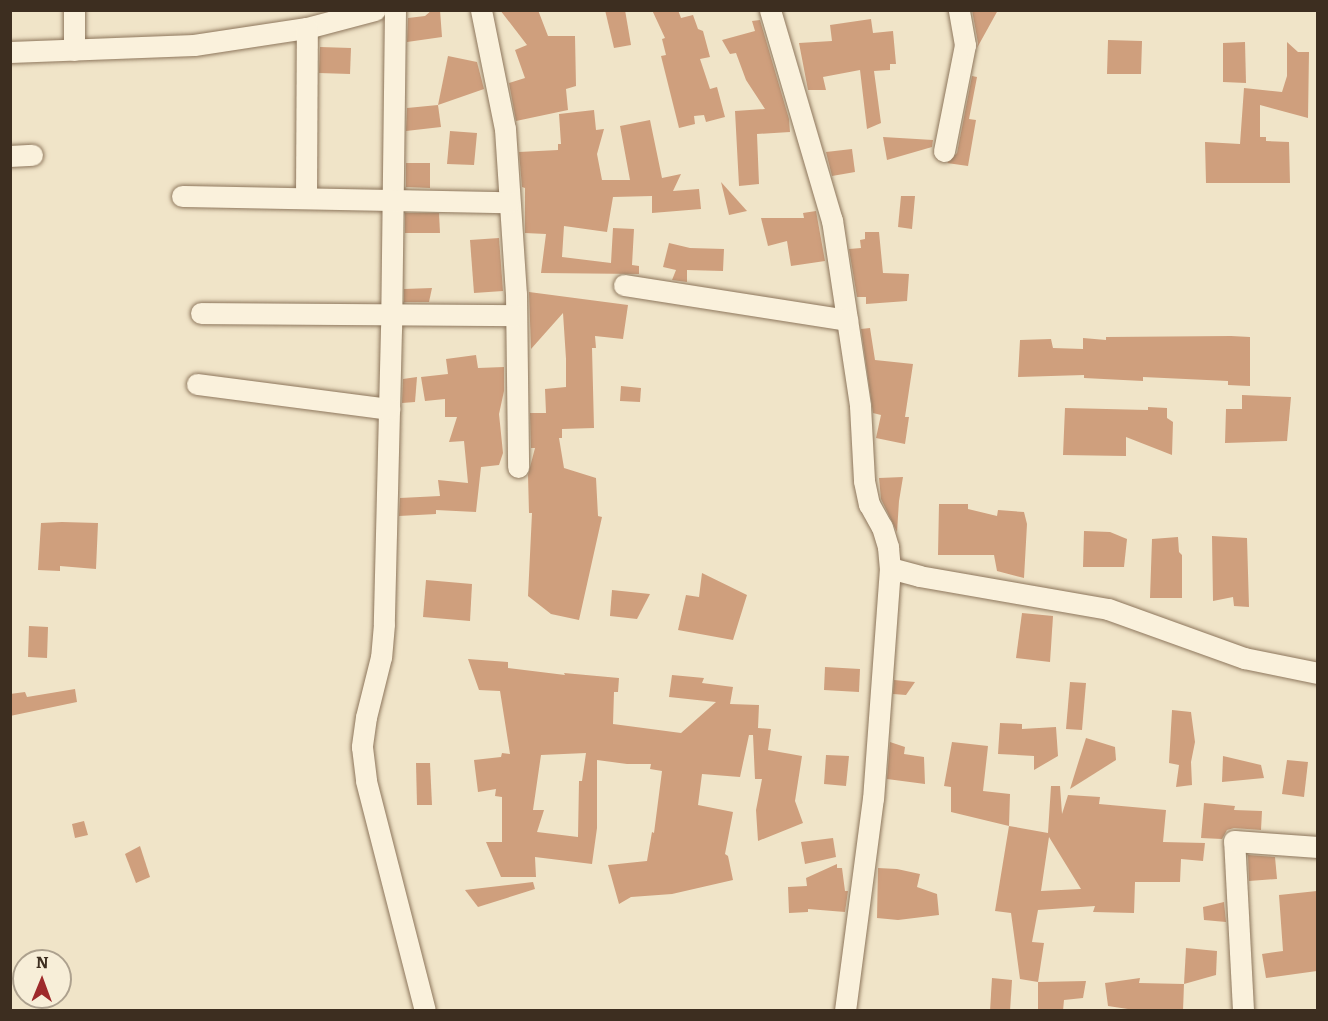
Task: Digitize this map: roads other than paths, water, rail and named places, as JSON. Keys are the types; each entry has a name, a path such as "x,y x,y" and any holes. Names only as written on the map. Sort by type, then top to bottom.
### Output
{"street":[{"path":"74,10 74,50"},
{"path":"394,10 392,314 381,657 366,717 362,747 366,781 425,1011"},
{"path":"481,10 505,129 516,315 518,467"},
{"path":"770,10 823,180 832,220 860,406 864,482 869,504 882,527 888,547 890,568 873,798 845,1011"},
{"path":"944,151 965,45 959,10"},
{"path":"10,52 194,45 307,28 374,11"},
{"path":"306,198 307,28"},
{"path":"182,196 509,202"},
{"path":"624,285 847,320"},
{"path":"201,313 516,315"},
{"path":"197,384 389,409"},
{"path":"890,568 919,576 1107,609 1244,658 1317,673"},
{"path":"1243,1011 1234,841 1317,847"}]}
